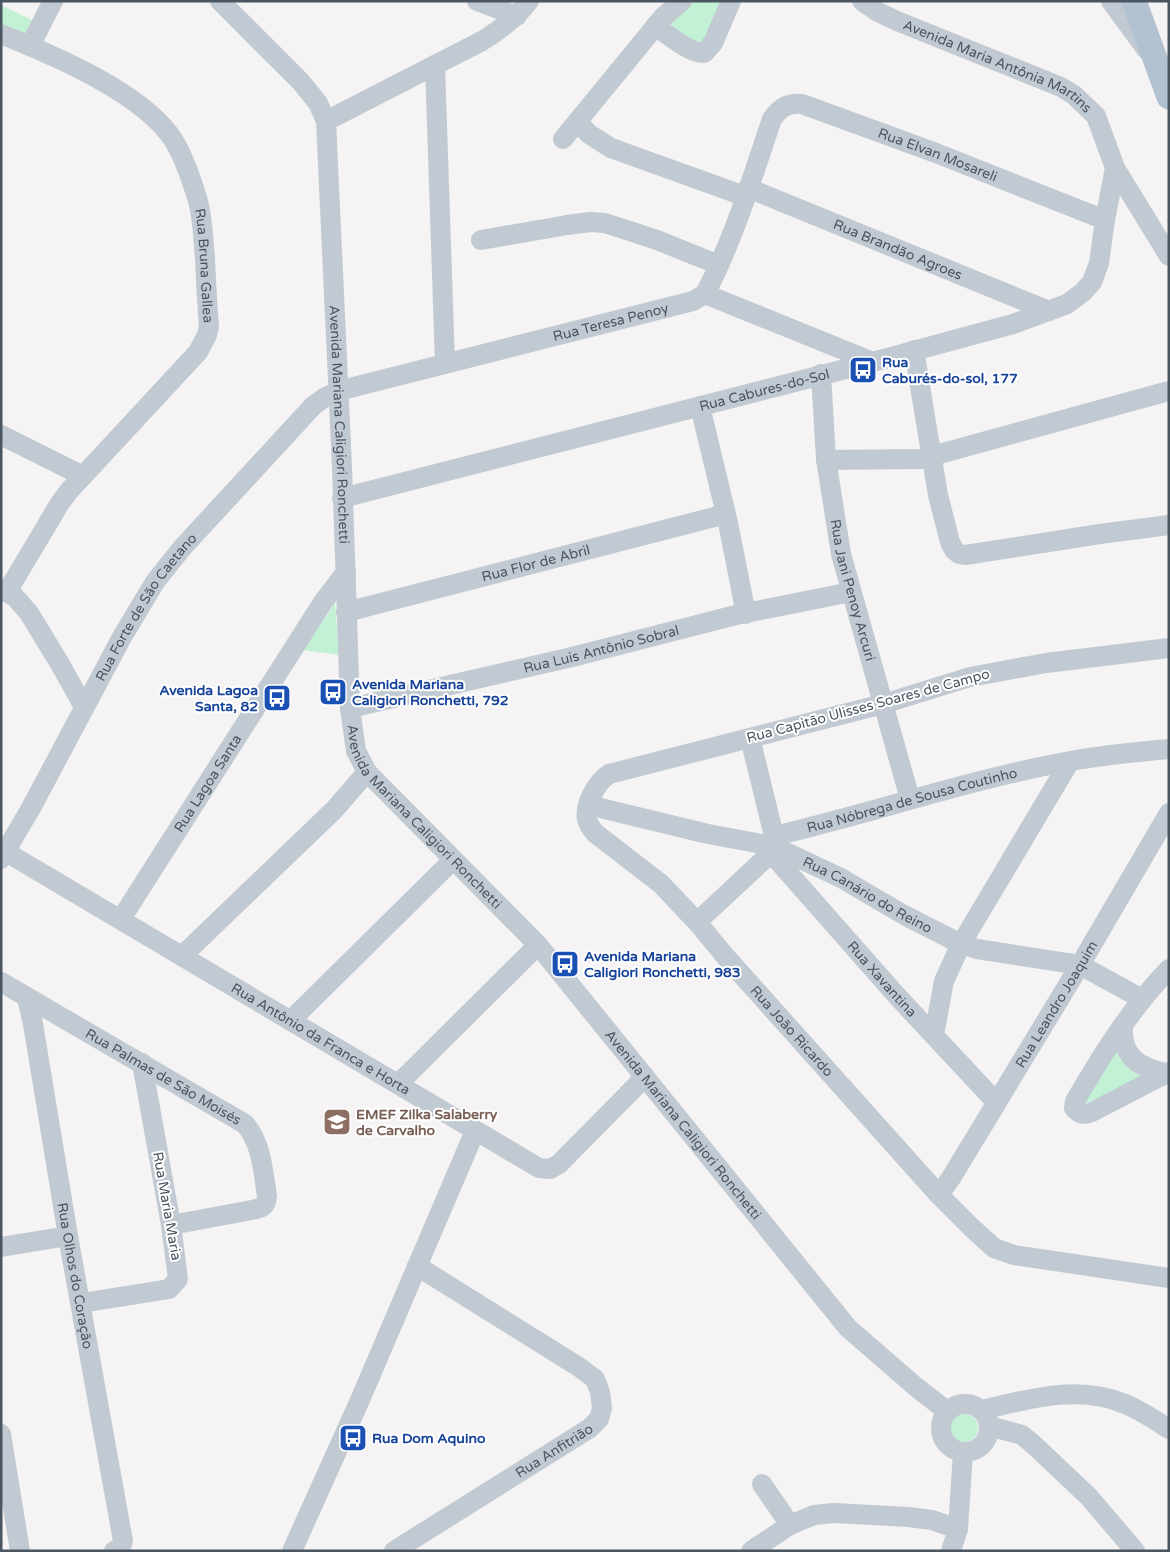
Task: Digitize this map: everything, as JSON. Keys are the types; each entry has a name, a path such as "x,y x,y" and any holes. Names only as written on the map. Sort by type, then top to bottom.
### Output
{"main road":[{"path":"1134,1 1169,96"}],"street":[{"path":"30,46 54,1"},
{"name":"Avenida Mariana Caligiori Ronchetti","path":"220,1 301,82 318,103 326,121 346,572 350,708 356,751 368,772 538,945 848,1328 916,1387 947,1411"},
{"path":"477,1 523,8"},
{"path":"563,138 655,26 669,10 682,1"},
{"path":"655,26 681,44 704,53 713,43 731,1"},
{"name":"Avenida Maria Antônia Martins","path":"862,1 878,12 897,21 1061,87 1074,95 1096,116 1115,168 1169,256"},
{"path":"1111,1 1155,61"},
{"path":"326,121 482,42 499,31 523,8"},
{"name":"Rua Bruna Gallea","path":"1,34 90,75 124,96 161,126 173,140 189,175 198,202 203,231 209,326 203,344 60,503 4,590"},
{"path":"435,65 444,364"},
{"name":"Rua Elvan Mosareli","path":"742,190 772,119 782,107 790,103 802,104 936,153 1105,220"},
{"name":"Rua Brandão Agroes","path":"578,122 589,134 611,148 742,190 1049,311"},
{"name":"Rua Cabures-do-Sol","path":"342,498 820,374 873,362 1013,324 1067,304 1083,292 1092,282 1099,263 1115,168"},
{"path":"742,190 719,265 706,294 873,362"},
{"path":"481,240 567,224 605,223 657,240 719,265"},
{"name":"Rua Teresa Penoy","path":"338,391 693,302 706,294"},
{"path":"914,350 938,495 950,542 954,550 959,554 988,552 1169,525"},
{"name":"Rua Jani Penoy Arcuri","path":"820,374 826,460 834,521 850,592 910,800"},
{"name":"Rua Forte de São Caetano","path":"4,856 84,707 150,590 170,563 313,406 338,391"},
{"path":"826,460 921,459 933,457 1169,391"},
{"path":"700,406 726,514 746,614"},
{"path":"1,435 84,476"},
{"name":"Rua Flor de Abril","path":"346,612 726,514"},
{"name":"Rua Lagoa Santa","path":"121,920 323,602 346,572"},
{"path":"4,590 22,603 29,613 84,707"},
{"name":"Rua Luis Antônio Sobral","path":"350,708 538,666 746,614 850,592"},
{"name":"Rua Capitão Ulisses Soares de Campo","path":"588,805 599,784 609,774 883,704 980,676 1046,663 1169,648"},
{"name":"Rua Xavantina","path":"750,738 773,845 934,1035 996,1102"},
{"name":"Rua Nóbrega de Sousa Coutinho","path":"697,922 773,845 910,800 1006,775 1070,761 1169,749"},
{"path":"934,1035 944,981 961,944 1070,761"},
{"path":"182,956 334,810 368,772"},
{"name":"Rua Canário do Reino","path":"588,805 708,834 773,845 842,878 904,915 961,944 977,949 1080,965 1142,999"},
{"name":"Rua João Ricardo","path":"588,805 586,818 589,826 595,833 661,884 940,1194 994,1248 1014,1255 1169,1278"},
{"name":"Rua Leandro Joaquim","path":"940,1194 1080,965 1169,813"},
{"name":"Rua Antônio da Franca e Horta","path":"4,856 121,920 539,1168 550,1169 559,1164 644,1076"},
{"path":"290,1020 454,860"},
{"path":"398,1084 538,945"},
{"path":"1167,1072 1092,1112 1084,1115 1078,1113 1074,1108 1075,1101 1123,1026 1142,999 1169,969"},
{"name":"Rua Palmas de São Moisés","path":"1,982 245,1124 253,1133 259,1149 267,1196 266,1204 252,1210 171,1225"},
{"name":"Rua Olhos do Coração","path":"27,998 123,1541 120,1547 114,1551"},
{"path":"1123,1026 1122,1039 1127,1052 1135,1061 1151,1070 1167,1072"},
{"name":"Rua Maria Maria","path":"82,1303 169,1289 178,1279 171,1225 142,1063"},
{"path":"292,1551 360,1400 475,1131"},
{"path":"1,1247 68,1236"},
{"name":"Rua Anfitrião","path":"394,1551 590,1428 599,1419 602,1408 600,1392 595,1379 590,1375 417,1266"},
{"path":"986,1418 1053,1395 1068,1394 1095,1396 1126,1404 1169,1429"},
{"path":"986,1418 988,1434 985,1442 979,1448 971,1451 955,1450 949,1446 941,1432 943,1417 947,1411 955,1405 964,1403 974,1405 986,1418 1022,1435 1034,1444 1089,1497 1135,1551"},
{"path":"1,1434 20,1551"},
{"path":"951,1551 958,1529 963,1452"},
{"path":"762,1484 790,1525"},
{"path":"751,1551 790,1525 814,1515 834,1513 908,1517 932,1520 958,1529"}],"green space":[{"path":"695,1 721,1 704,40 698,43 670,26 671,16"},
{"path":"1,5 38,23 29,42 1,29"},
{"path":"335,603 339,655 303,650"},
{"path":"1119,1040 1154,1075 1084,1104"},
{"path":"964,1414 974,1418 978,1428 974,1438 964,1442 954,1438 950,1428 954,1418"}],"place":[{"name":"Rua Caburés-do-sol, 177","path":"863,370"},
{"name":"Avenida Mariana Caligiori Ronchetti, 792","path":"333,692"},
{"name":"Avenida Lagoa Santa, 82","path":"277,698"},
{"name":"Avenida Mariana Caligiori Ronchetti, 983","path":"565,964"},
{"name":"EMEF Zilka Salaberry de Carvalho","path":"337,1122"},
{"name":"Rua Dom Aquino","path":"353,1438"}]}
